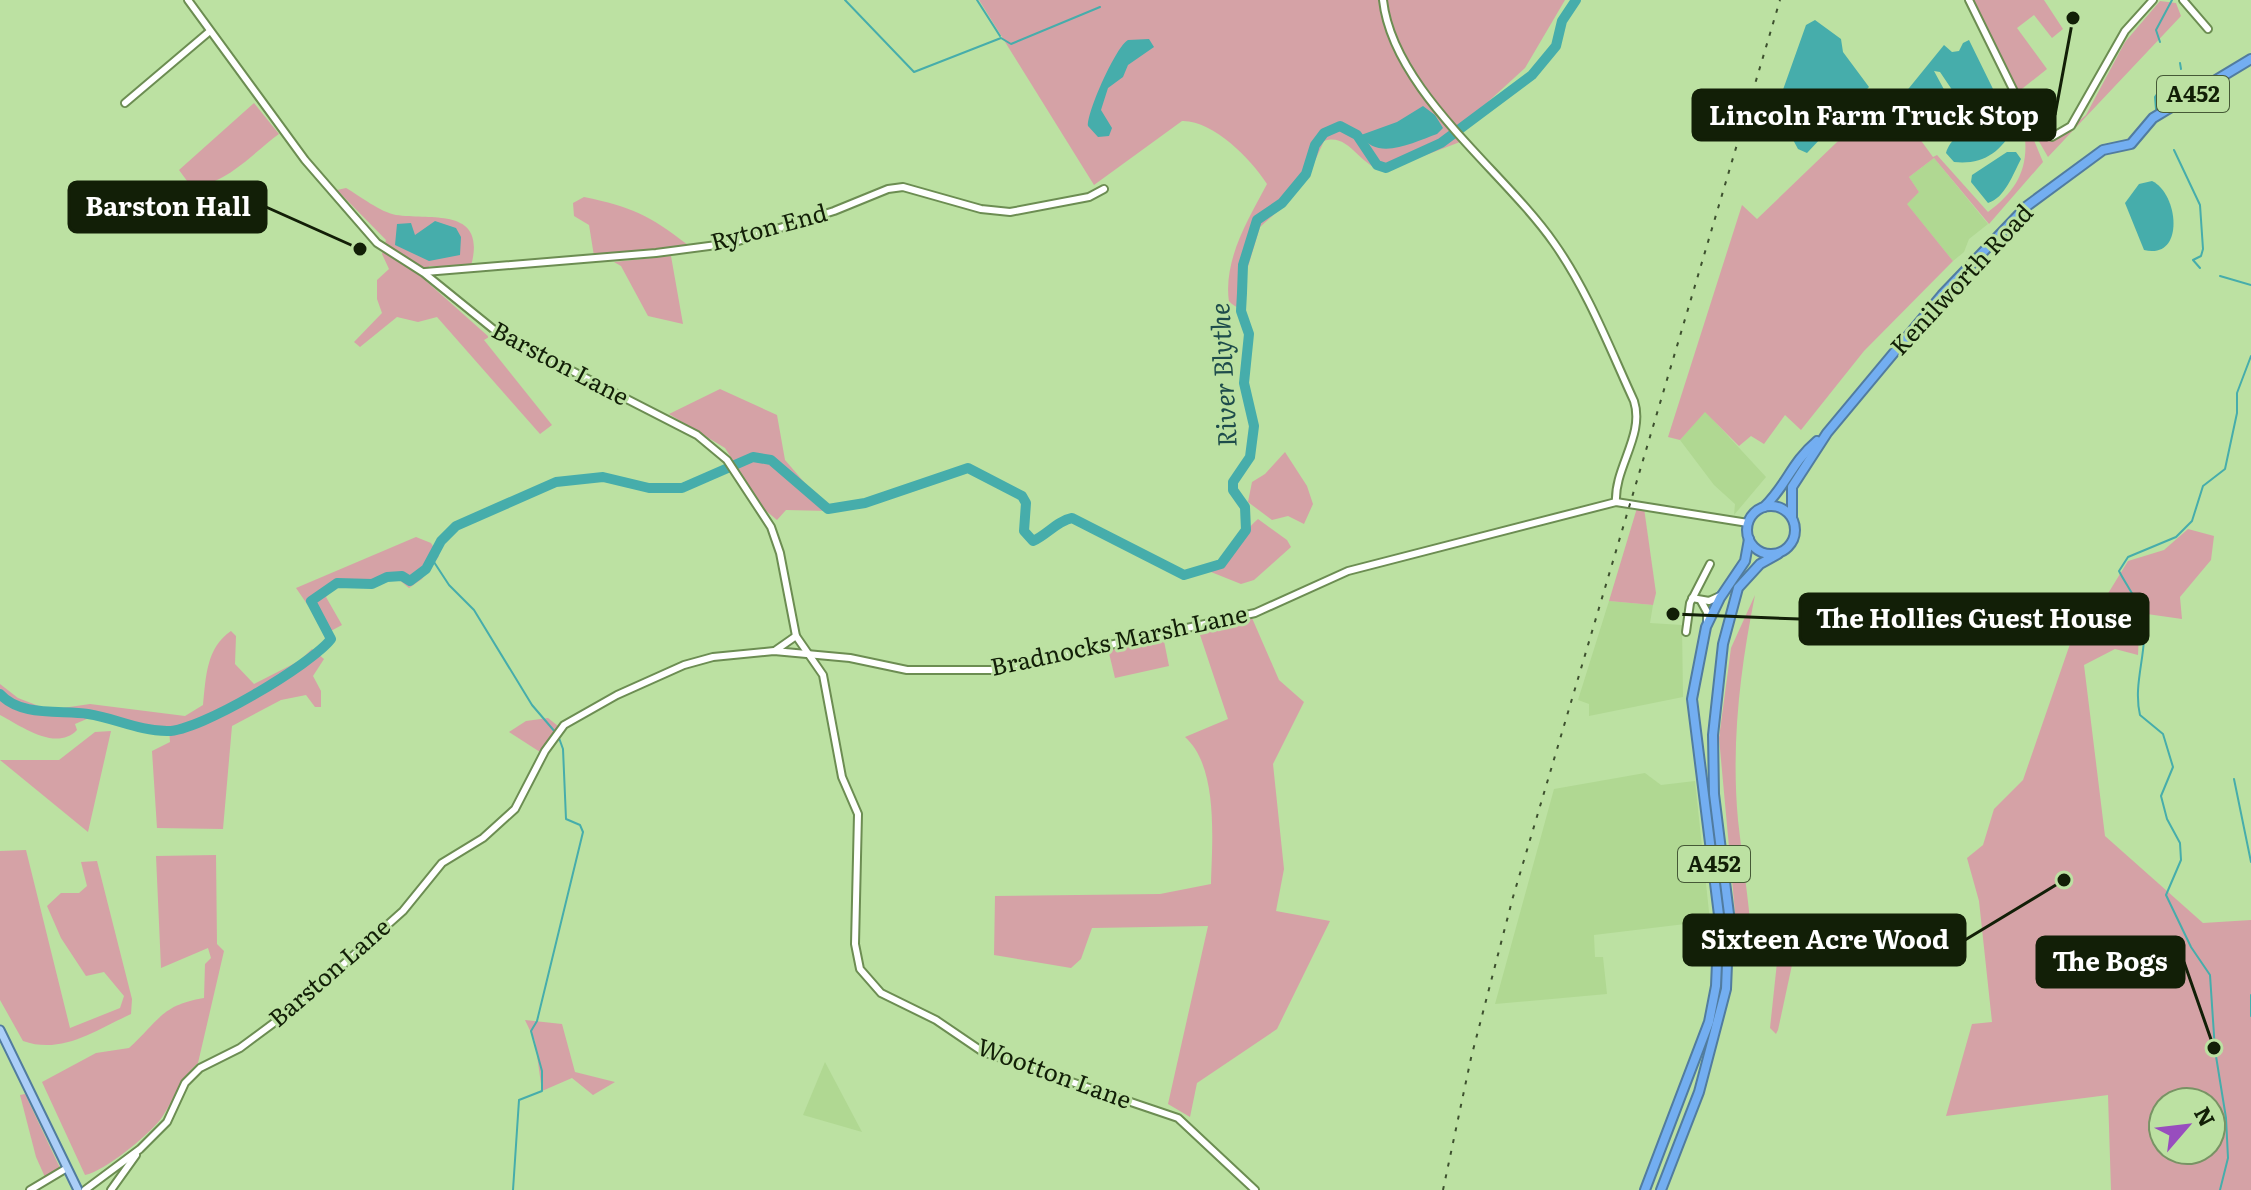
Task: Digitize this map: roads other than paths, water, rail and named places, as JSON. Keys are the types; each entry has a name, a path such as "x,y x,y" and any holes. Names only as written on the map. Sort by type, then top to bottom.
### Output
{"highway":[{"name":"Kenilworth Road","path":"1792,517 1792,487 1827,433 1942,295 2027,206 2103,150 2128,145 2153,118 2251,59"},
{"name":"Kenilworth Road","path":"1764,507 1776,495 1796,459 1827,433"},
{"path":"1764,507 1779,507 1792,517"},
{"name":"A452","path":"1645,1190 1709,1022 1716,986 1719,915 1692,699 1706,627 1722,595 1745,561 1748,523 1764,507"},
{"name":"A452","path":"1661,1190 1699,1092 1726,989 1729,914 1714,794 1713,735 1723,644 1738,588 1760,564 1791,544 1795,537 1792,517"},
{"path":"1749,539 1760,552 1778,554"}],"main road":[{"path":"0,1030 78,1190"}],"street":[{"name":"Barston Lane","path":"188,0 305,160 377,243 424,273 498,333 697,435 723,454 767,520 777,542 796,636 808,656"},
{"path":"1383,0 1398,49 1445,116 1564,258 1634,401 1637,420 1616,502"},
{"path":"1969,0 2030,124 2038,134 2052,137 2071,126 2125,31 2153,0"},
{"path":"2183,0 2208,29"},
{"path":"125,103 210,31"},
{"name":"Ryton End","path":"424,273 656,253 732,243 834,211 888,189 903,187 981,209 1010,212 1089,197 1104,189"},
{"name":"Bradnocks Marsh Lane","path":"808,656 827,656 907,670 996,670 1255,613 1348,571 1616,502 1748,523"},
{"path":"1686,632 1692,598 1710,564"},
{"path":"1692,598 1701,601 1722,595"},
{"path":"1701,601 1707,612 1706,627"},
{"name":"Barston Lane","path":"774,651 796,636"},
{"name":"Barston Lane","path":"88,1189 140,1149 167,1122 191,1075 240,1048 298,1005 403,911 442,863 483,838 515,809 559,731 595,706 684,665 713,657 774,651 808,656"},
{"name":"Wootton Lane","path":"808,656 823,675"},
{"name":"Wootton Lane","path":"827,656 823,675 842,777 858,814 856,959 871,985 936,1020 983,1052 1178,1118 1255,1190"},
{"path":"111,1190 140,1149"},
{"path":"30,1190 67,1168"}],"water":[{"path":"1815,20 1841,39 1843,52 1869,87 1807,153 1798,149 1791,136 1783,132 1777,135 1769,129 1806,25"},
{"path":"1149,39 1154,47 1128,65 1123,77 1108,88 1101,110 1112,128 1109,136 1098,137 1088,126 1092,107 1110,65 1128,40"},
{"path":"1969,40 1994,91 1967,112 1940,72 1934,71 1960,119 1947,135 1923,115 1905,93 1944,45 1952,52 1959,51 1963,43"},
{"path":"1995,103 2002,104 2014,127 2009,136 1997,150 1982,159 1954,162 1946,153 1951,144 1962,132 1976,128 1976,117"},
{"path":"1423,106 1435,115 1443,128 1437,134 1386,149 1368,143 1361,135 1397,122"},
{"path":"2007,152 2016,152 2021,159 2004,191 1988,203 1971,182 1972,175"},
{"path":"2152,181 2168,199 2174,224 2172,236 2166,245 2157,250 2144,250 2125,203 2139,184"},
{"path":"435,221 456,228 461,237 460,255 429,261 395,245 397,224 411,223 415,235"}],"waterway":[{"path":"845,0 914,72 1001,38 1011,44 1100,7"},
{"path":"977,0 1000,36"},
{"name":"River Blythe","path":"0,694 8,701 30,709 88,714 157,730 182,728 254,695 320,650 331,639 311,601 337,583 372,584 387,577 402,576 410,581 426,569 441,541 456,526 556,482 603,477 649,488 682,488 753,457 771,460 828,509 865,503 968,468 1022,496 1026,503 1024,531 1033,541 1072,518 1184,575 1221,564 1246,530 1245,507 1233,490 1233,482 1250,457 1254,426 1244,383 1249,334 1241,311 1243,265 1257,220 1282,203 1306,174 1315,145 1324,133 1340,126 1357,135 1377,165 1386,168 1441,143 1532,75 1556,46 1562,21 1576,0"},
{"path":"2160,42 2156,30 2172,0"},
{"path":"2180,63 2181,69"},
{"path":"2156,109 2155,97 2162,87"},
{"path":"2174,150 2200,205 2203,249 2201,256 2193,260 2200,268"},
{"path":"2220,276 2251,285"},
{"path":"2220,1190 2228,1158 2210,975 2191,947 2166,895 2181,860 2180,843 2167,819 2161,796 2173,767 2163,734 2140,715 2138,690 2144,628 2138,605 2119,571 2128,557 2176,537 2192,521 2203,486 2225,469 2237,413 2237,393 2251,356"},
{"path":"432,559 449,585 474,610 532,705 556,733"},
{"path":"513,1190 519,1100 542,1091 542,1071 531,1031 537,1021 583,832 580,825 566,819 563,749 559,738"},
{"path":"2234,779 2251,862"},
{"path":"2251,995 2251,1016"}],"railway":[{"path":"1443,1190 1471,1058 1513,897 1780,0"}],"place":[{"name":"Lincoln Farm Truck Stop","path":"2073,18"},
{"name":"Barston Hall","path":"360,249"},
{"name":"The Hollies Guest House","path":"1673,614"},
{"name":"Sixteen Acre Wood","path":"2064,880"},
{"name":"The Bogs","path":"2214,1048"}]}
